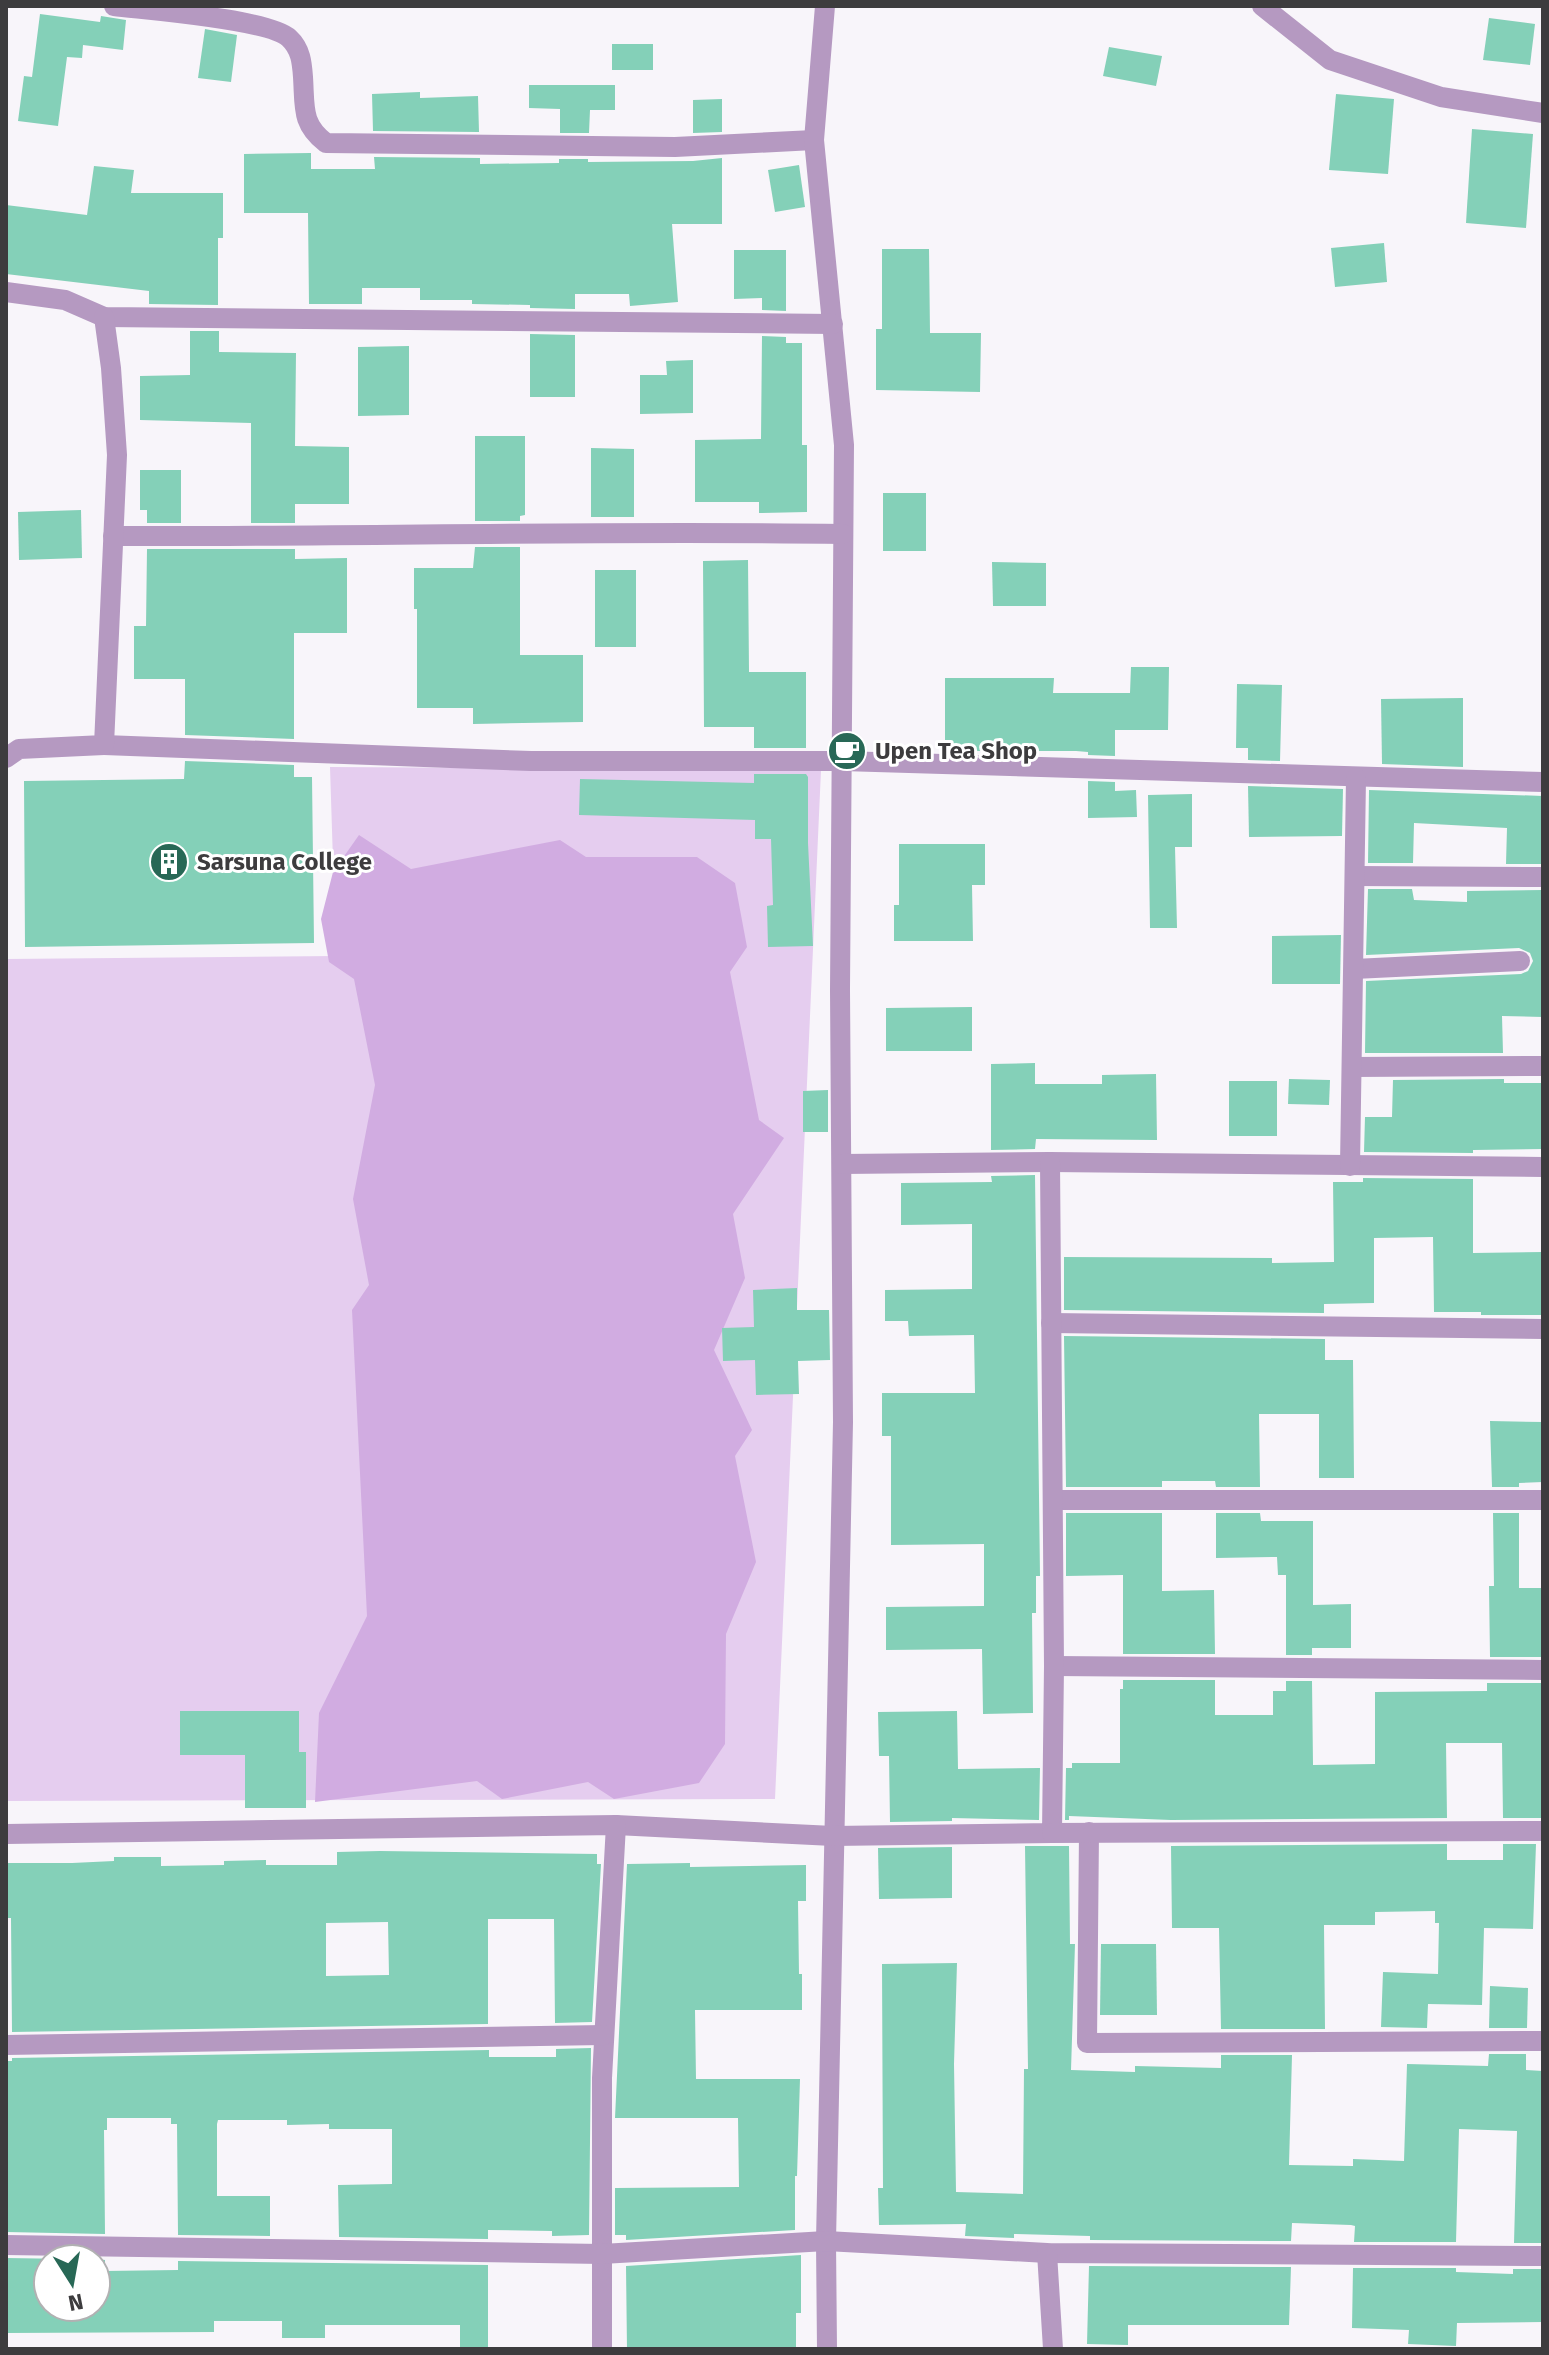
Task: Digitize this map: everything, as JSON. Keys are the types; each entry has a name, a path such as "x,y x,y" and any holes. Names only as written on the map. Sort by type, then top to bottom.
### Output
{"street":[{"path":"114,6 260,26 288,37 302,57 306,121 314,134 326,143 675,147 814,140"},
{"path":"825,6 814,140 824,267 833,324 844,445 843,1422 826,2241 827,2349"},
{"path":"1262,6 1330,60 1441,97 1543,113"},
{"path":"6,292 65,300 104,317 833,324"},
{"path":"104,317 117,455 104,745"},
{"path":"113,536 370,537 654,531 843,534"},
{"path":"6,758 19,749 104,745 531,761 842,761 1262,771 1356,778 1543,782"},
{"path":"1350,1166 1356,778"},
{"path":"1355,876 1543,877"},
{"path":"1354,969 1520,961"},
{"path":"1352,1067 1543,1066"},
{"path":"842,1164 1050,1162 1543,1167"},
{"path":"1050,1162 1054,1666 1052,1833"},
{"path":"1051,1323 1543,1329"},
{"path":"1053,1500 1543,1500"},
{"path":"1054,1666 1543,1670"},
{"path":"602,2349 604,2035 616,1825"},
{"path":"6,1834 616,1825 833,1836 1543,1831"},
{"path":"1089,1832 1087,2043 1543,2041"},
{"path":"6,2045 604,2035"},
{"path":"6,2245 602,2254 826,2241 1047,2253 1543,2256"},
{"path":"1047,2253 1053,2349"}],"shaded area":[{"path":"330,767 821,770 775,1799 6,1801 6,959 336,956"},
{"path":"359,835 411,869 560,840 586,857 697,857 735,883 747,947 730,972 759,1120 784,1138 733,1214 745,1278 714,1350 752,1430 735,1456 756,1562 726,1634 725,1744 699,1783 614,1799 588,1782 502,1799 477,1781 315,1802 319,1713 367,1616 352,1310 369,1285 353,1199 375,1085 354,979 329,962 321,919 333,872"}],"building":[{"path":"40,14 100,22 101,16 126,20 123,50 83,45 82,58 67,57 58,126 18,121 24,76 32,77"},
{"path":"1489,18 1535,24 1530,65 1483,60"},
{"path":"205,29 237,35 231,82 198,78"},
{"path":"612,44 653,44 653,70 612,70"},
{"path":"1109,47 1162,56 1156,86 1103,76"},
{"path":"529,85 615,85 615,110 590,110 589,133 560,133 560,109 529,108"},
{"path":"420,92 420,98 478,96 479,132 373,131 372,94"},
{"path":"1336,94 1394,99 1388,174 1329,170"},
{"path":"722,99 722,132 693,133 693,100"},
{"path":"1472,129 1533,134 1526,228 1466,223"},
{"path":"311,153 311,169 375,169 374,157 480,158 480,164 559,163 559,159 588,159 588,162 722,158 722,224 672,224 678,302 630,306 629,294 575,294 575,309 530,308 530,305 472,304 472,300 420,300 420,288 362,288 362,304 309,304 308,213 244,213 244,154"},
{"path":"799,165 805,207 775,212 768,170"},
{"path":"94,166 134,170 131,193 223,193 223,238 218,238 218,305 149,304 149,291 6,274 6,205 87,215"},
{"path":"1384,243 1387,282 1335,287 1331,248"},
{"path":"882,249 929,249 930,333 981,333 980,392 876,390 876,329 882,329"},
{"path":"734,250 786,250 786,311 762,310 762,298 734,299"},
{"path":"190,331 219,331 219,352 296,353 295,446 349,447 349,504 295,504 295,523 251,523 251,423 140,420 140,376 190,375"},
{"path":"530,334 575,335 575,397 530,397"},
{"path":"762,336 786,337 786,343 802,343 802,445 807,445 807,512 759,513 759,502 695,502 695,440 761,439"},
{"path":"409,346 409,415 358,416 358,347"},
{"path":"693,360 693,413 640,414 640,375 667,375 666,361"},
{"path":"475,436 525,436 525,515 520,516 520,521 475,521"},
{"path":"591,448 634,449 634,517 591,517"},
{"path":"140,470 181,470 181,523 147,523 147,510 140,510"},
{"path":"883,493 926,493 926,551 883,551"},
{"path":"81,510 82,558 19,560 18,512"},
{"path":"475,547 520,547 520,655 583,655 583,722 473,724 473,708 417,708 414,568 473,568"},
{"path":"147,549 295,549 295,559 347,558 347,633 294,633 294,739 185,735 185,679 134,679 134,626 146,626"},
{"path":"748,560 749,672 806,672 806,748 754,748 754,727 704,727 703,561"},
{"path":"992,562 1046,563 1046,606 993,606"},
{"path":"595,570 636,570 636,647 595,647"},
{"path":"1131,667 1169,667 1168,730 1115,730 1115,756 1088,755 1088,752 1076,751 945,751 945,678 1054,678 1053,693 1130,693"},
{"path":"1237,684 1282,685 1280,761 1248,760 1248,748 1236,748"},
{"path":"1463,698 1463,767 1382,764 1381,699"},
{"name":"Sarsuna College","path":"185,761 294,765 294,777 312,777 314,943 25,947 24,781 184,779"},
{"path":"754,774 806,774 808,777 813,946 768,947 767,906 773,905 771,839 755,839 755,820 579,815 580,779 754,783"},
{"path":"1088,781 1115,782 1115,791 1136,790 1137,817 1088,818"},
{"path":"1248,786 1343,789 1342,836 1249,837"},
{"path":"1369,790 1543,796 1543,864 1506,864 1507,828 1414,823 1413,863 1368,863"},
{"path":"1192,794 1192,847 1175,847 1177,928 1150,928 1148,795"},
{"path":"899,844 985,844 985,885 972,885 973,941 894,941 894,905 899,905"},
{"path":"1368,889 1412,889 1414,900 1467,902 1467,891 1543,890 1543,1017 1502,1016 1503,1053 1365,1053 1366,981 1521,974 1528,971 1533,961 1530,953 1519,948 1366,955"},
{"path":"1341,935 1340,984 1272,984 1272,936"},
{"path":"972,1007 972,1051 886,1051 886,1008"},
{"path":"1035,1063 1035,1084 1102,1084 1102,1075 1156,1074 1157,1140 1036,1139 1035,1149 991,1150 991,1064"},
{"path":"1289,1079 1330,1080 1329,1105 1288,1104"},
{"path":"1504,1079 1504,1083 1543,1083 1543,1149 1473,1150 1473,1153 1364,1152 1365,1117 1392,1117 1393,1080"},
{"path":"1229,1081 1277,1081 1277,1136 1229,1136"},
{"path":"828,1090 828,1132 803,1132 803,1091"},
{"path":"1035,1175 1040,1576 1036,1576 1036,1613 1032,1613 1033,1713 983,1714 982,1649 886,1650 886,1607 984,1606 984,1544 891,1545 891,1436 882,1436 882,1393 975,1393 974,1335 909,1336 908,1321 885,1321 885,1290 972,1289 972,1224 901,1225 901,1183 992,1182 991,1176"},
{"path":"1363,1178 1473,1179 1473,1253 1543,1252 1543,1315 1434,1312 1433,1237 1374,1238 1374,1303 1324,1304 1324,1313 1064,1310 1064,1257 1272,1258 1272,1263 1334,1262 1333,1182 1363,1182"},
{"path":"797,1288 797,1310 829,1310 830,1360 798,1361 799,1394 756,1395 755,1360 723,1361 722,1328 754,1327 753,1290"},
{"path":"1064,1336 1325,1339 1325,1360 1353,1360 1354,1478 1319,1478 1319,1414 1259,1414 1260,1487 1216,1487 1215,1481 1162,1481 1162,1487 1066,1487"},
{"path":"1490,1421 1543,1422 1543,1482 1519,1483 1519,1487 1492,1487"},
{"path":"1066,1513 1162,1513 1162,1591 1214,1590 1215,1654 1123,1654 1123,1575 1066,1576"},
{"path":"1216,1513 1260,1513 1261,1521 1313,1521 1313,1605 1351,1604 1351,1648 1312,1648 1312,1655 1286,1655 1286,1575 1278,1575 1277,1557 1216,1558"},
{"path":"1493,1513 1519,1513 1519,1588 1543,1588 1543,1657 1490,1657 1489,1586 1494,1586"},
{"path":"1123,1680 1215,1680 1215,1715 1273,1715 1273,1691 1286,1691 1286,1681 1312,1681 1313,1765 1375,1764 1375,1692 1487,1691 1487,1683 1543,1683 1543,1818 1503,1818 1502,1743 1446,1743 1447,1818 1171,1820 1069,1816 1069,1820 1065,1820 1066,1768 1072,1768 1072,1763 1120,1763 1120,1689 1123,1689"},
{"path":"180,1711 299,1711 299,1752 306,1752 306,1808 245,1808 245,1755 180,1755"},
{"path":"957,1711 958,1769 1040,1768 1039,1820 952,1818 952,1821 890,1822 889,1756 879,1756 878,1712"},
{"path":"1447,1844 1447,1860 1503,1860 1503,1844 1536,1844 1533,1929 1484,1928 1482,2005 1428,2004 1427,2028 1381,2027 1383,1972 1438,1974 1439,1923 1435,1923 1435,1911 1375,1912 1375,1925 1324,1925 1325,2029 1221,2029 1219,1928 1172,1928 1171,1846"},
{"path":"1025,1846 1069,1846 1070,1944 1075,1944 1071,2070 1135,2072 1135,2066 1221,2068 1221,2055 1292,2055 1289,2165 1353,2166 1353,2159 1404,2161 1407,2064 1488,2066 1489,2054 1526,2054 1526,2070 1543,2071 1543,2243 1514,2243 1517,2131 1459,2129 1456,2242 1354,2242 1355,2226 1292,2223 1291,2241 1090,2240 1090,2236 1014,2234 1014,2238 965,2236 966,2224 879,2225 878,2188 883,2188 882,1964 957,1963 954,2064 956,2192 1023,2194 1024,2069 1028,2069"},
{"path":"952,1847 952,1898 879,1899 878,1848"},
{"path":"337,1852 597,1854 597,1864 601,1864 592,2022 555,2023 554,1919 488,1919 488,2024 12,2032 7,1863 72,1863 114,1861 114,1857 161,1857 161,1866 224,1865 224,1861 266,1860 266,1865 337,1865","holes":["388,1922 389,1975 326,1976 326,1923"]},
{"path":"690,1863 690,1867 806,1865 806,1901 798,1901 802,2010 695,2010 696,2079 800,2079 795,2230 626,2240 626,2235 615,2235 615,2188 739,2187 738,2118 615,2118 627,1864"},
{"path":"1101,1944 1156,1944 1157,2015 1100,2015"},
{"path":"1490,1986 1528,1988 1527,2028 1489,2028"},
{"path":"591,2048 589,2235 552,2236 552,2231 488,2230 488,2239 339,2237 338,2185 392,2184 392,2129 329,2129 329,2124 287,2125 287,2120 218,2120 217,2196 270,2196 270,2236 178,2235 177,2124 171,2124 171,2118 107,2118 107,2130 104,2130 105,2234 6,2232 8,2061 12,2058 489,2050 489,2057 556,2057 556,2049"},
{"path":"801,2255 801,2313 796,2313 796,2349 627,2349 626,2266"},
{"path":"6,2258 32,2258 32,2323 112,2323 112,2271 178,2270 178,2261 488,2265 488,2349 460,2349 460,2325 325,2325 325,2338 282,2338 282,2321 214,2321 214,2332 6,2333"},
{"path":"1089,2266 1291,2267 1289,2325 1128,2325 1128,2345 1087,2344"},
{"path":"1353,2268 1456,2268 1456,2272 1513,2274 1513,2269 1543,2269 1543,2322 1457,2323 1456,2346 1408,2344 1409,2330 1352,2328"}],"place":[{"name":"Upen Tea Shop","path":"847,751"},
{"name":"Sarsuna College","path":"169,862"}]}
